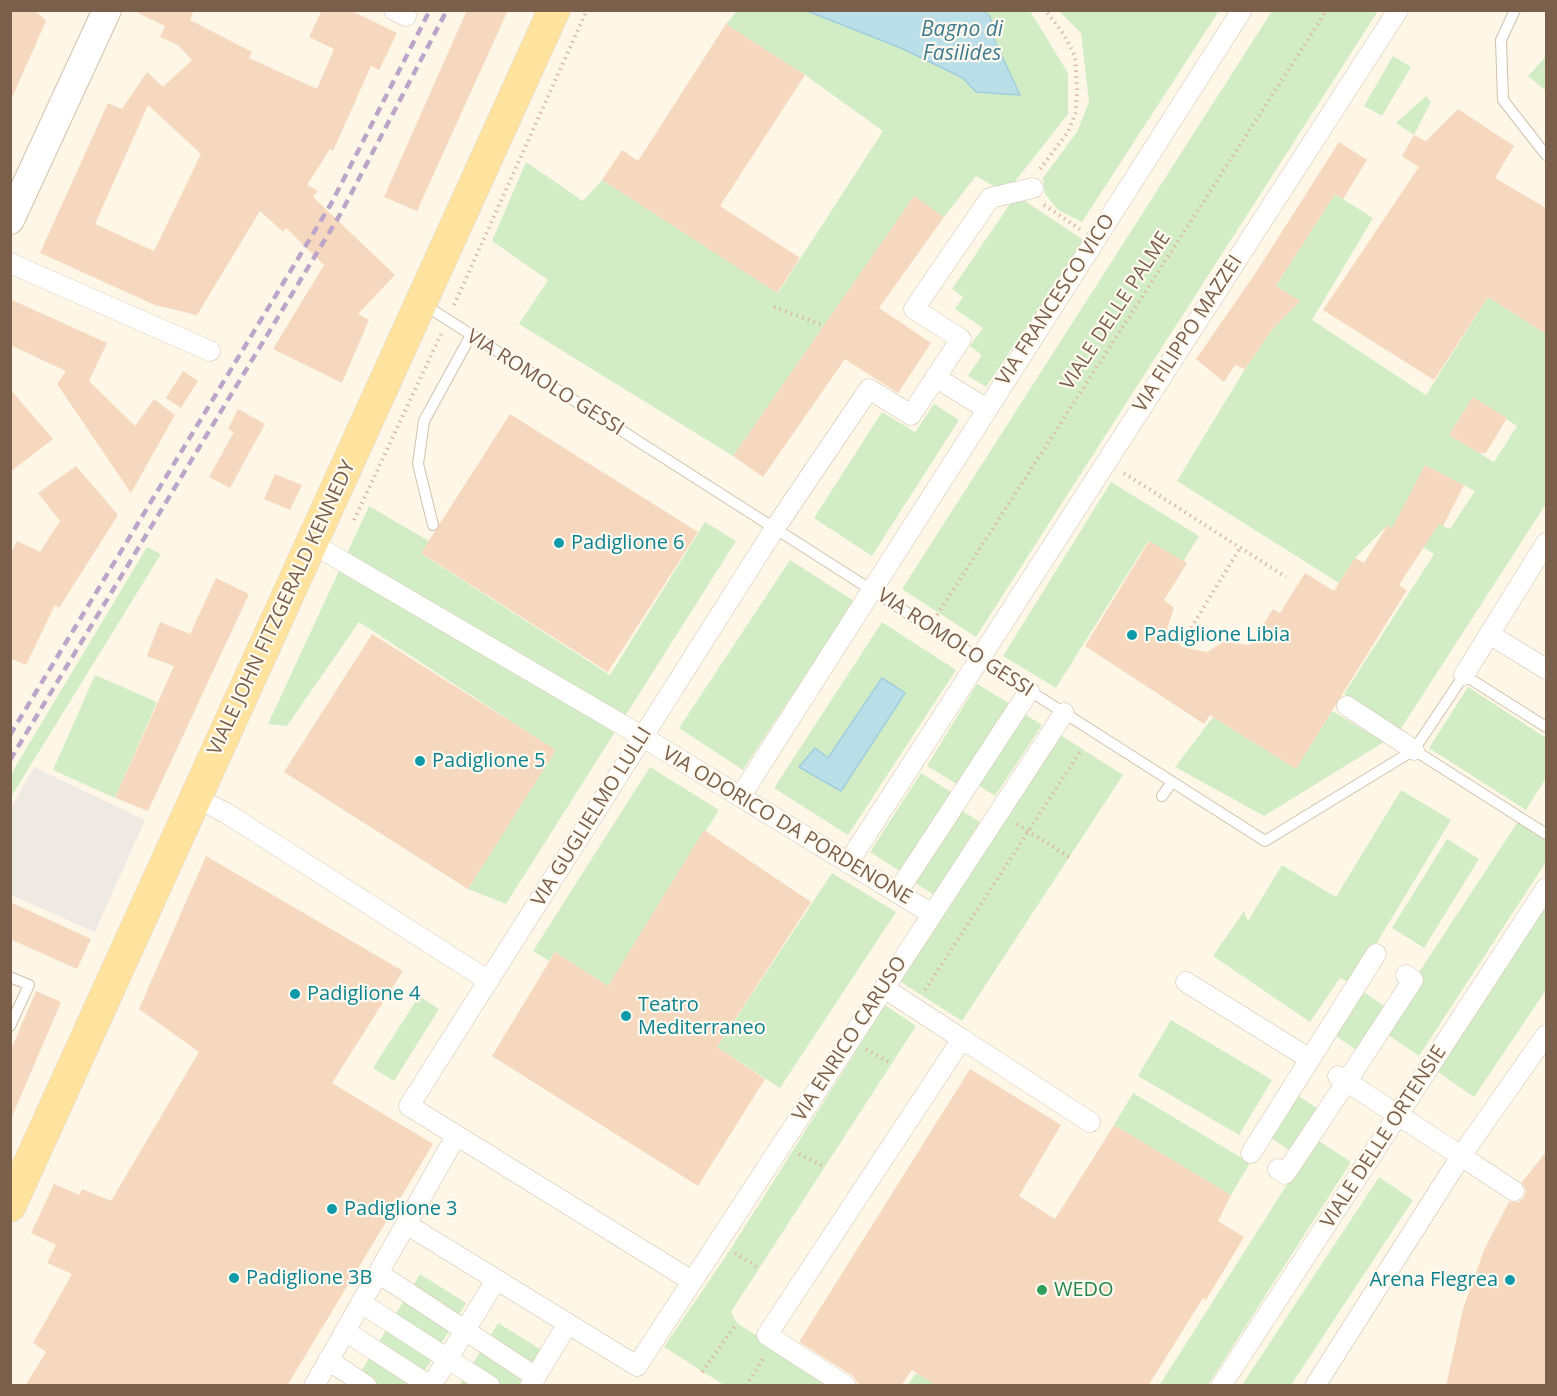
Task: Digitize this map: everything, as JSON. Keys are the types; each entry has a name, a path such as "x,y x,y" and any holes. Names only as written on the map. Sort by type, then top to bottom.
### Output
{"main road":[{"name":"VIALE JOHN FITZGERALD KENNEDY","path":"10,1206 554,10"}],"street":[{"path":"11,219 107,10"},
{"name":"VIA FRANCESCO VICO","path":"740,797 1242,10"},
{"name":"VIA FILIPPO MAZZEI","path":"848,863 1398,10"},
{"path":"987,409 935,378 961,339 914,309 990,198 1033,188"},
{"path":"10,263 210,351"},
{"name":"VIA GUGLIELMO LULLI","path":"456,1136 409,1106 775,528 869,389 911,415 935,378"},
{"name":"VIA ODORICO DA PORDENONE","path":"313,543 643,737 932,915"},
{"path":"1464,675 1546,543"},
{"path":"1490,634 1546,669"},
{"path":"897,893 1029,691"},
{"path":"1347,706 1414,750"},
{"name":"VIA ENRICO CARUSO","path":"567,1324 637,1366 1064,713"},
{"path":"196,798 226,813 489,981"},
{"name":"VIALE DELLE ORTENSIE","path":"1221,1386 1546,888"},
{"path":"1327,1069 1285,1174 1265,1161 1327,1069 1390,964 1413,980 1327,1069"},
{"path":"1186,982 1399,1114 1514,1191"},
{"path":"884,987 1090,1122"},
{"path":"1315,1386 1461,1156 1546,1035"},
{"path":"846,1386 767,1335 962,1039"},
{"path":"314,1386 456,1136 692,1281"},
{"path":"378,1273 465,1330 533,1381 567,1324 406,1224"},
{"path":"345,1330 430,1386 496,1280"},
{"path":"361,1302 490,1386"},
{"path":"328,1360 367,1386"}],"lane":[{"path":"1515,10 1501,40 1503,99 1546,155"},
{"name":"VIA ROMOLO GESSI","path":"422,303 1265,841 1414,750 1464,675"},
{"path":"433,525 418,464 424,421 471,335"},
{"path":"1464,675 1546,727"},
{"path":"1414,750 1546,834"},
{"path":"1162,796 1172,782"},
{"path":"10,977 29,985 10,1026"}],"path":[{"path":"1045,10 1063,33 1075,56 1076,112 1068,132 1042,165 1033,188 1044,206 1096,238"},
{"name":"VIALE DELLE PALME","path":"930,627 1327,10"},
{"path":"774,307 822,325"},
{"path":"1106,462 1286,577"},
{"path":"1188,633 1240,548"},
{"path":"922,995 1082,749"},
{"path":"998,812 1069,857"},
{"path":"866,1049 892,1064"},
{"path":"796,1152 825,1167"},
{"path":"730,1250 759,1268"},
{"path":"702,1372 737,1323"},
{"path":"746,1386 765,1356"}],"shaded area":[{"path":"34,767 145,820 95,932 11,895 11,808"}],"green space":[{"path":"737,11 807,11 901,48 963,78 976,92 1019,95 994,39 990,17 983,11 1030,11 1068,73 1068,114 1006,193 976,176 944,217 914,197 733,456 519,324 548,280 492,241 526,162 583,201 602,180 778,293 883,131 805,75 726,24"},
{"path":"1059,11 1219,11 1082,222 1058,210 1045,194 1043,178 1077,132 1089,102 1081,33"},
{"path":"1272,11 1378,11 976,637 902,589"},
{"path":"1393,56 1411,67 1382,116 1364,106"},
{"path":"1546,56 1546,91 1528,76"},
{"path":"1426,96 1431,102 1414,135 1396,123"},
{"path":"1335,194 1373,218 1312,320 1426,395 1488,297 1546,334 1546,504 1400,730 1344,694 1434,554 1387,526 1355,558 1339,583 1177,481 1245,369 1271,331 1300,301 1276,286","holes":["1473,398 1517,426 1494,462 1449,435","1425,465 1475,491 1450,529 1443,526"]},
{"path":"1016,195 1085,241 986,387 968,376 982,355 970,346 983,328 955,309 963,297 952,289"},
{"path":"934,404 959,420 872,556 814,518 882,412 915,432"},
{"path":"1111,482 1199,536 1183,562 1148,541 1056,688 1003,656"},
{"path":"369,506 432,543 422,554 610,675 705,522 736,541 506,904 468,889 555,750 359,622 287,726 268,724"},
{"path":"147,547 161,554 11,797 11,774"},
{"path":"790,560 854,601 743,770 679,728"},
{"path":"882,622 956,670 848,835 774,788"},
{"path":"95,675 157,702 115,798 53,770"},
{"path":"977,684 1010,704 960,786 927,766"},
{"path":"1468,687 1546,738 1546,778 1526,810 1429,748"},
{"path":"1020,711 1042,725 995,796 973,782"},
{"path":"1332,711 1384,742 1264,816 1175,767 1213,717 1296,769"},
{"path":"1054,731 1123,775 962,1021 893,977"},
{"path":"650,767 719,810 608,986 555,952 549,961 533,951"},
{"path":"921,773 954,794 903,873 870,852"},
{"path":"1401,790 1451,820 1352,984 1340,978 1310,1022 1213,956 1244,911 1248,921 1282,865 1336,897"},
{"path":"959,809 980,822 934,895 914,882"},
{"path":"1519,820 1546,838 1546,862 1419,1056 1381,1030"},
{"path":"1447,839 1479,859 1424,948 1392,928"},
{"path":"832,873 896,912 780,1088 717,1047"},
{"path":"1546,905 1546,990 1474,1097 1435,1070"},
{"path":"1362,991 1392,1011 1362,1054 1333,1034"},
{"path":"419,996 439,1009 394,1081 373,1068"},
{"path":"885,1005 916,1026 731,1312 737,1323 832,1385 724,1385 664,1347 730,1250"},
{"path":"1171,1020 1272,1080 1239,1135 1138,1076"},
{"path":"1133,1093 1250,1163 1231,1195 1114,1125"},
{"path":"1295,1094 1322,1111 1295,1154 1268,1136"},
{"path":"1316,1139 1351,1162 1208,1385 1159,1386"},
{"path":"1379,1177 1413,1200 1291,1385 1242,1385"},
{"path":"420,1274 466,1303 416,1385 352,1386"},
{"path":"498,1323 545,1352 524,1385 459,1386"},
{"path":"916,1373 936,1385 907,1386"}],"water":[{"name":"Bagno di Fasilides","path":"807,11 983,11 990,16 994,39 1020,95 976,92 963,78 901,48"},
{"path":"882,678 905,693 841,791 799,767 815,748 828,758"}],"building":[{"path":"10,10 35,10 46,21 10,102"},
{"path":"132,10 194,10 190,20 252,52 249,58 317,89 334,49 309,37 322,10 350,10 397,33 379,70 371,66 333,151 330,149 307,185 318,191 313,197 395,275 358,314 369,320 342,383 273,349 324,265 286,228 283,232 260,211 197,315 155,305 40,253 108,103 122,109 147,72 163,87 192,60 178,45 160,37 165,26","holes":["148,105 201,154 154,251 95,224"]},
{"path":"467,10 508,10 417,211 384,197"},
{"path":"726,24 805,75 720,206 800,258 777,293 602,180 622,150 638,161"},
{"path":"1458,109 1514,146 1495,178 1546,208 1546,334 1488,297 1434,380 1323,310 1419,167 1402,156 1414,135 1426,141"},
{"path":"1339,142 1367,160 1343,199 1335,194 1276,286 1300,301 1271,331 1245,369 1235,365 1224,382 1196,359 1255,274"},
{"path":"914,196 944,217 879,308 931,343 898,393 845,359 763,477 733,456"},
{"path":"10,299 107,343 89,381 135,426 154,399 175,415 131,493 57,384 66,371 10,345"},
{"path":"183,371 198,381 181,408 166,398"},
{"path":"10,389 53,439 10,472"},
{"path":"1473,397 1507,418 1486,453 1479,453 1449,435"},
{"path":"238,409 265,424 230,488 209,477 234,432 228,429"},
{"name":"Padiglione 6","path":"510,414 698,532 608,672 421,553"},
{"path":"1425,465 1464,485 1443,526 1439,524 1399,585 1407,590 1296,769 1210,715 1204,724 1085,646 1149,541 1187,563 1164,600 1174,608 1167,629 1182,647 1207,652 1223,642 1250,645 1273,609 1280,613 1305,573 1334,591 1355,558 1364,563 1387,526 1392,528"},
{"path":"76,466 118,515 59,608 55,605 26,665 10,658 10,555 17,541 40,552 60,521 38,493"},
{"path":"275,474 302,485 290,510 264,499"},
{"path":"216,578 249,594 148,811 115,798 174,666 147,656 160,622 190,634"},
{"name":"Padiglione 5","path":"372,634 556,750 468,889 284,772"},
{"name":"Teatro Mediterraneo","path":"704,830 811,902 717,1047 765,1079 698,1186 492,1056 555,952 608,986"},
{"path":"206,856 403,971 332,1083 433,1144 287,1386 25,1386 46,1352 33,1343 72,1274 47,1263 56,1245 31,1233 54,1184 79,1195 82,1189 111,1201 199,1052 139,1009"},
{"path":"10,902 91,939 77,969 10,939"},
{"path":"36,991 61,1002 10,1121 10,1052"},
{"path":"970,1069 1061,1125 1019,1196 1055,1219 1114,1125 1231,1195 1218,1221 1244,1237 1206,1300 1203,1298 1148,1386 937,1386 912,1370 901,1386 860,1386 853,1376 799,1342"},
{"name":"Arena Flegrea","path":"1546,1152 1546,1386 1446,1386 1463,1309 1484,1250 1509,1202 1519,1202 1524,1197 1526,1191 1522,1182"}],"railway":[{"path":"10,735 331,204 430,10"},
{"path":"10,760 341,213 447,10"}],"place":[{"name":"Padiglione 6","path":"559,543"},
{"name":"Padiglione Libia","path":"1132,635"},
{"name":"Padiglione 5","path":"420,761"},
{"name":"Padiglione 4","path":"295,994"},
{"name":"Teatro Mediterraneo","path":"626,1016"},
{"name":"Padiglione 3","path":"332,1209"},
{"name":"Padiglione 3B","path":"234,1278"},
{"name":"Arena Flegrea","path":"1510,1280"},
{"name":"WEDO","path":"1042,1290"}]}
